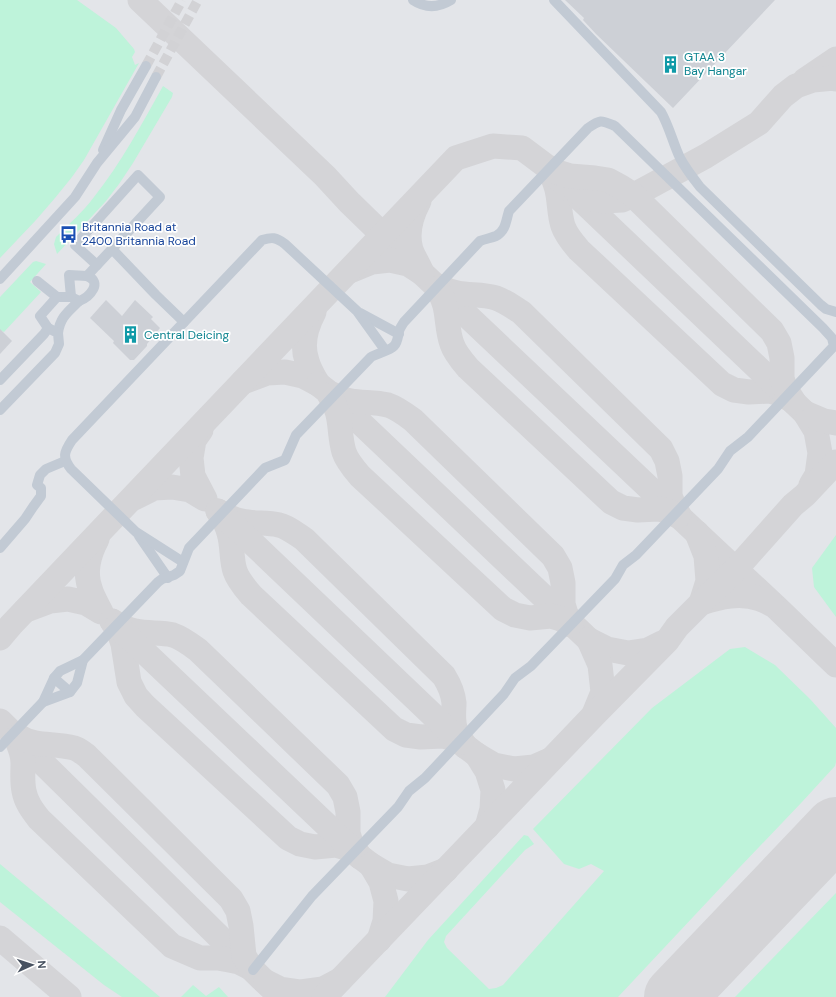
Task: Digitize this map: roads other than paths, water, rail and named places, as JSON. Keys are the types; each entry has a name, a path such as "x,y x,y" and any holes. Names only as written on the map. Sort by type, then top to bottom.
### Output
{"street":[{"path":"413,0 425,6 433,7 445,4 451,0"},
{"path":"554,0 661,112 668,116 680,158 688,172 700,187 821,305 836,312"},
{"path":"97,163 121,110 146,66"},
{"path":"0,279 75,197 97,163 135,117 156,77"},
{"path":"0,747 43,702 54,678 60,671 83,660 158,582 177,574 180,571 189,548 265,468 281,463 285,460 296,435 371,357 395,345 404,322 480,241 497,236 502,232 509,211 588,128 598,121 605,121 615,126 823,328 832,338 834,346 748,437 730,451 718,469 636,555 623,565 615,579 547,650 531,666 515,678 504,694 425,778 409,790 398,807 312,896 253,970"},
{"path":"87,276 98,266 160,197 138,175 75,245 98,266"},
{"path":"168,578 136,532 71,469 65,461 66,452 72,440 262,240 268,238 279,239 285,244 357,311 385,350"},
{"path":"112,249 184,322"},
{"path":"0,410 55,353 59,344 59,326 62,318 75,299 69,275 87,276 92,278 95,285 91,292 83,299 75,299 57,297 37,280"},
{"path":"57,297 40,316 48,328 58,333"},
{"path":"357,311 399,334"},
{"path":"0,380 48,328"},
{"path":"0,548 25,520 41,496 41,488 37,485 40,475 46,469 65,461"},
{"path":"136,532 183,562"},
{"path":"43,702 70,692 77,683 83,660"},
{"path":"54,678 70,692"}],"tunnel":[{"path":"146,66 182,0"},
{"path":"156,77 198,0"}],"place":[{"name":"GTAA 3 Bay Hangar","path":"671,64"},
{"name":"Britannia Road at 2400 Britannia Road","path":"69,234"},
{"name":"Central Deicing","path":"131,335"}]}
